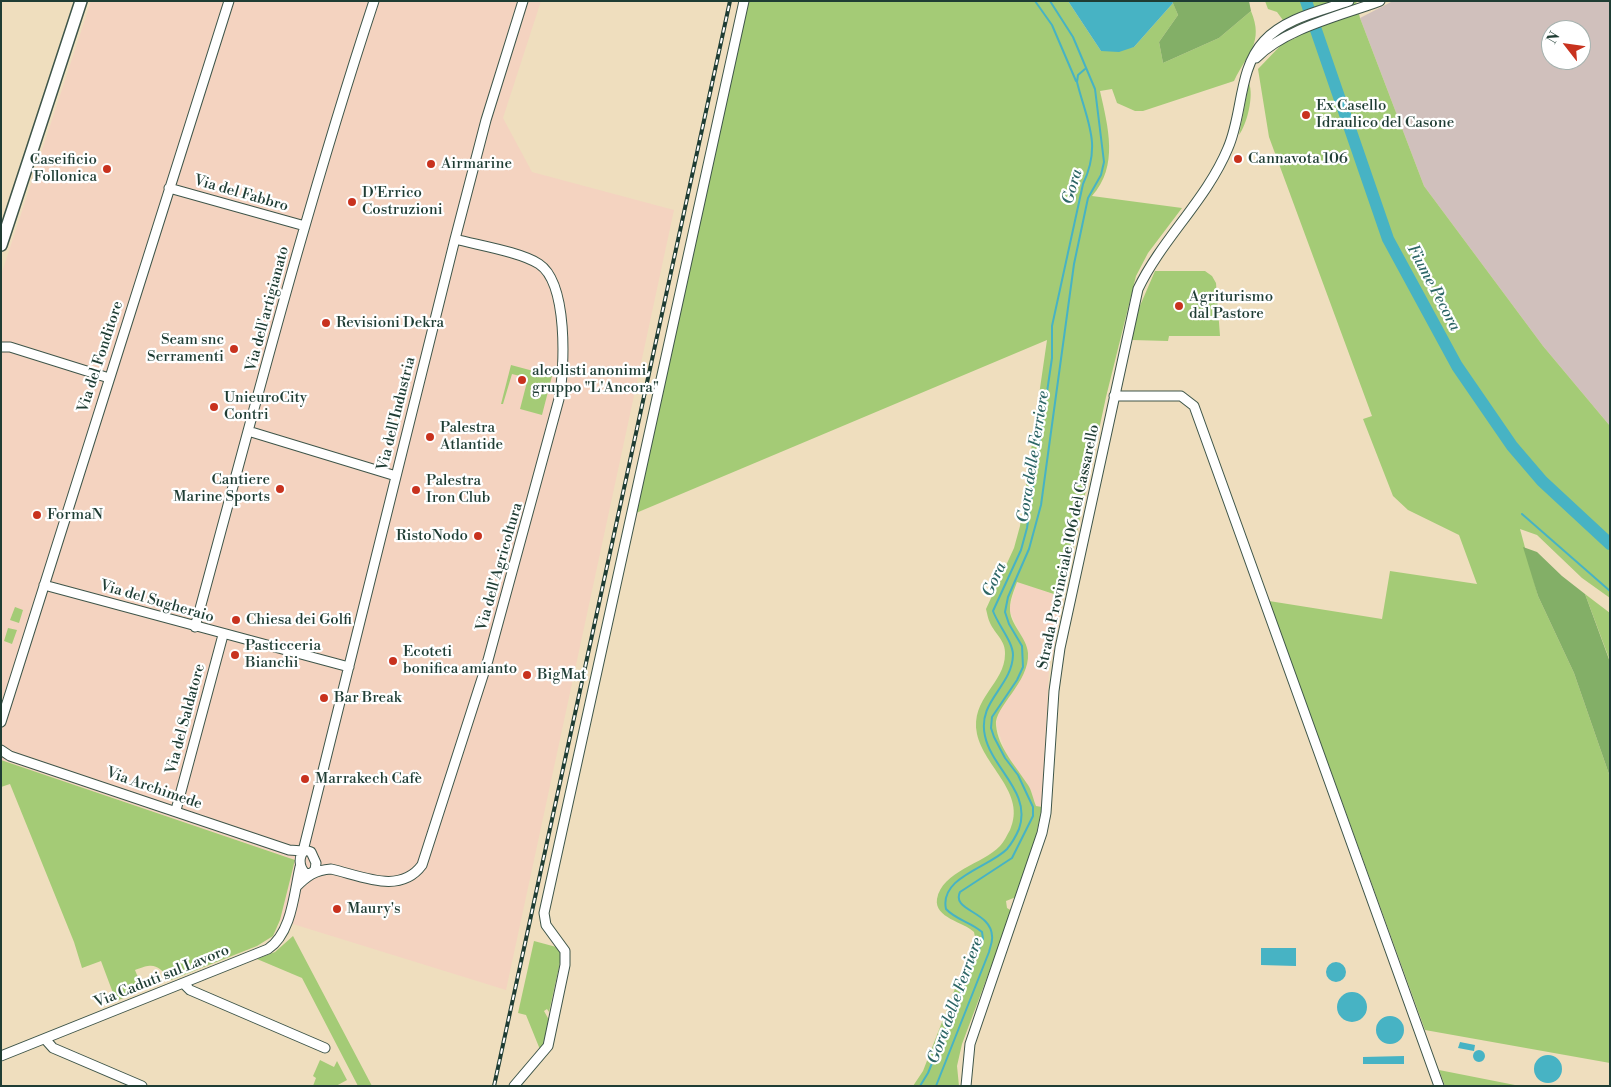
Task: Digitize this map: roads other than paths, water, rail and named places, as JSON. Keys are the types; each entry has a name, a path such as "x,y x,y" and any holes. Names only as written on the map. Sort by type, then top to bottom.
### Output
{"main road":[{"path":"1,245 81,1"}],"street":[{"name":"Via del Fonditore","path":"1,722 229,1"},
{"name":"Via dell'artigianato","path":"195,627 340,103 374,1"},
{"name":"Via dell'Industria","path":"301,859 309,836 455,239 484,129 523,1"},
{"path":"514,1086 546,1049 557,1003 566,956 562,946 546,925 544,913 744,1"},
{"name":"Strada Provinciale 106 del Cassarello","path":"966,1086 967,1064 973,1035 1042,833 1046,813 1059,654 1138,289 1150,266 1224,158 1236,126 1242,90 1251,64 1263,42 1287,23 1349,1"},
{"name":"Strada Provinciale 106 del Cassarello","path":"1251,64 1270,45 1292,34 1380,1"},
{"name":"Via del Fabbro","path":"170,188 305,226"},
{"name":"Via dell'Agricoltura","path":"314,856 331,868 393,883 410,878 422,865 488,660 559,399 563,354 560,316 556,292 549,273 530,260 455,239"},
{"path":"1,338 6,347 109,378"},
{"path":"1114,396 1181,396 1194,406 1439,1086"},
{"path":"248,431 396,476"},
{"name":"Via del Sugheraio","path":"44,585 223,635 349,667"},
{"name":"Via del Saldatore","path":"176,810 223,635"},
{"name":"Via Archimede","path":"1,750 10,756 176,810 289,850 301,859"},
{"name":"Via dell'Industria","path":"309,836 314,856"},
{"path":"296,887 313,872 316,865 314,856 308,850 301,859 305,873 313,872"},
{"name":"Via Caduti sul Lavoro","path":"1,1056 264,952 273,946 284,930 296,887 301,859"},
{"name":"Via dell'Agricoltura","path":"313,872 331,868"},
{"path":"184,984 190,990 325,1048"},
{"path":"45,1039 53,1048 142,1086"}],"water":[{"path":"1068,1 1172,1 1173,3 1134,47 1119,52 1101,51"},
{"path":"1261,948 1296,948 1296,966 1261,965"},
{"path":"1332,962 1340,962 1346,968 1346,976 1340,982 1332,982 1326,976 1326,968"},
{"path":"1352,992 1363,996 1367,1007 1363,1018 1352,1022 1341,1018 1337,1007 1341,996"},
{"path":"1390,1016 1400,1020 1404,1030 1400,1040 1390,1044 1380,1040 1376,1030 1380,1020"},
{"path":"1460,1042 1475,1045 1474,1051 1458,1048"},
{"path":"1479,1050 1485,1056 1479,1062 1473,1056"},
{"path":"1548,1055 1558,1059 1562,1069 1558,1079 1548,1083 1538,1079 1534,1069 1538,1059"},
{"path":"1404,1056 1404,1064 1363,1064 1363,1057"}],"waterway":[{"path":"1035,1 1052,25 1076,81"},
{"name":"Gora delle Ferriere","path":"936,1086 992,940 990,928 985,921 961,903 959,898 960,892 1012,858 1033,816 1033,807 1018,775 1005,758 994,737 991,728 992,717 1017,680 1023,667 1022,646 1009,624 1005,612 1008,597 1029,549 1041,505 1074,264 1088,198 1101,175 1104,162 1095,89 1073,37 1050,1"},
{"name":"Fiume Pecora","path":"1306,1 1388,239 1457,366 1512,446 1542,481 1610,544"},
{"name":"Gora","path":"920,1086 928,1073 983,939 982,932 954,916 946,909 946,898 950,889 958,881 1007,849 1019,829 1022,816 1016,792 995,759 985,736 984,724 986,713 1007,676 1013,655 1011,645 993,611 1021,550 1027,528 1052,358 1052,326 1083,184 1089,170 1092,145 1091,133 1077,82 1078,75 1085,69"},
{"path":"1522,514 1610,591"}],"railway":[{"path":"494,1086 730,1"}],"place":[{"name":"Ex Casello Idraulico del Casone","path":"1306,115"},
{"name":"Cannavota 106","path":"1238,159"},
{"name":"Airmarine","path":"431,164"},
{"name":"Caseificio Follonica","path":"107,169"},
{"name":"D'Errico Costruzioni","path":"352,202"},
{"name":"Agriturismo dal Pastore","path":"1179,306"},
{"name":"Revisioni Dekra","path":"326,323"},
{"name":"Seam snc Serramenti","path":"234,349"},
{"name":"alcolisti anonimi gruppo \"L'Ancora\"","path":"522,380"},
{"name":"UnieuroCity Contri","path":"214,407"},
{"name":"Palestra Atlantide","path":"430,437"},
{"name":"Cantiere Marine Sports","path":"280,489"},
{"name":"Palestra Iron Club","path":"416,490"},
{"name":"FormaN","path":"37,515"},
{"name":"RistoNodo","path":"478,536"},
{"name":"Chiesa dei Golfi","path":"236,620"},
{"name":"Pasticceria Bianchi","path":"235,655"},
{"name":"Ecoteti bonifica amianto","path":"393,661"},
{"name":"BigMat","path":"527,675"},
{"name":"Bar Break","path":"324,698"},
{"name":"Marrakech Cafè","path":"305,779"},
{"name":"Maury's","path":"337,909"}]}
